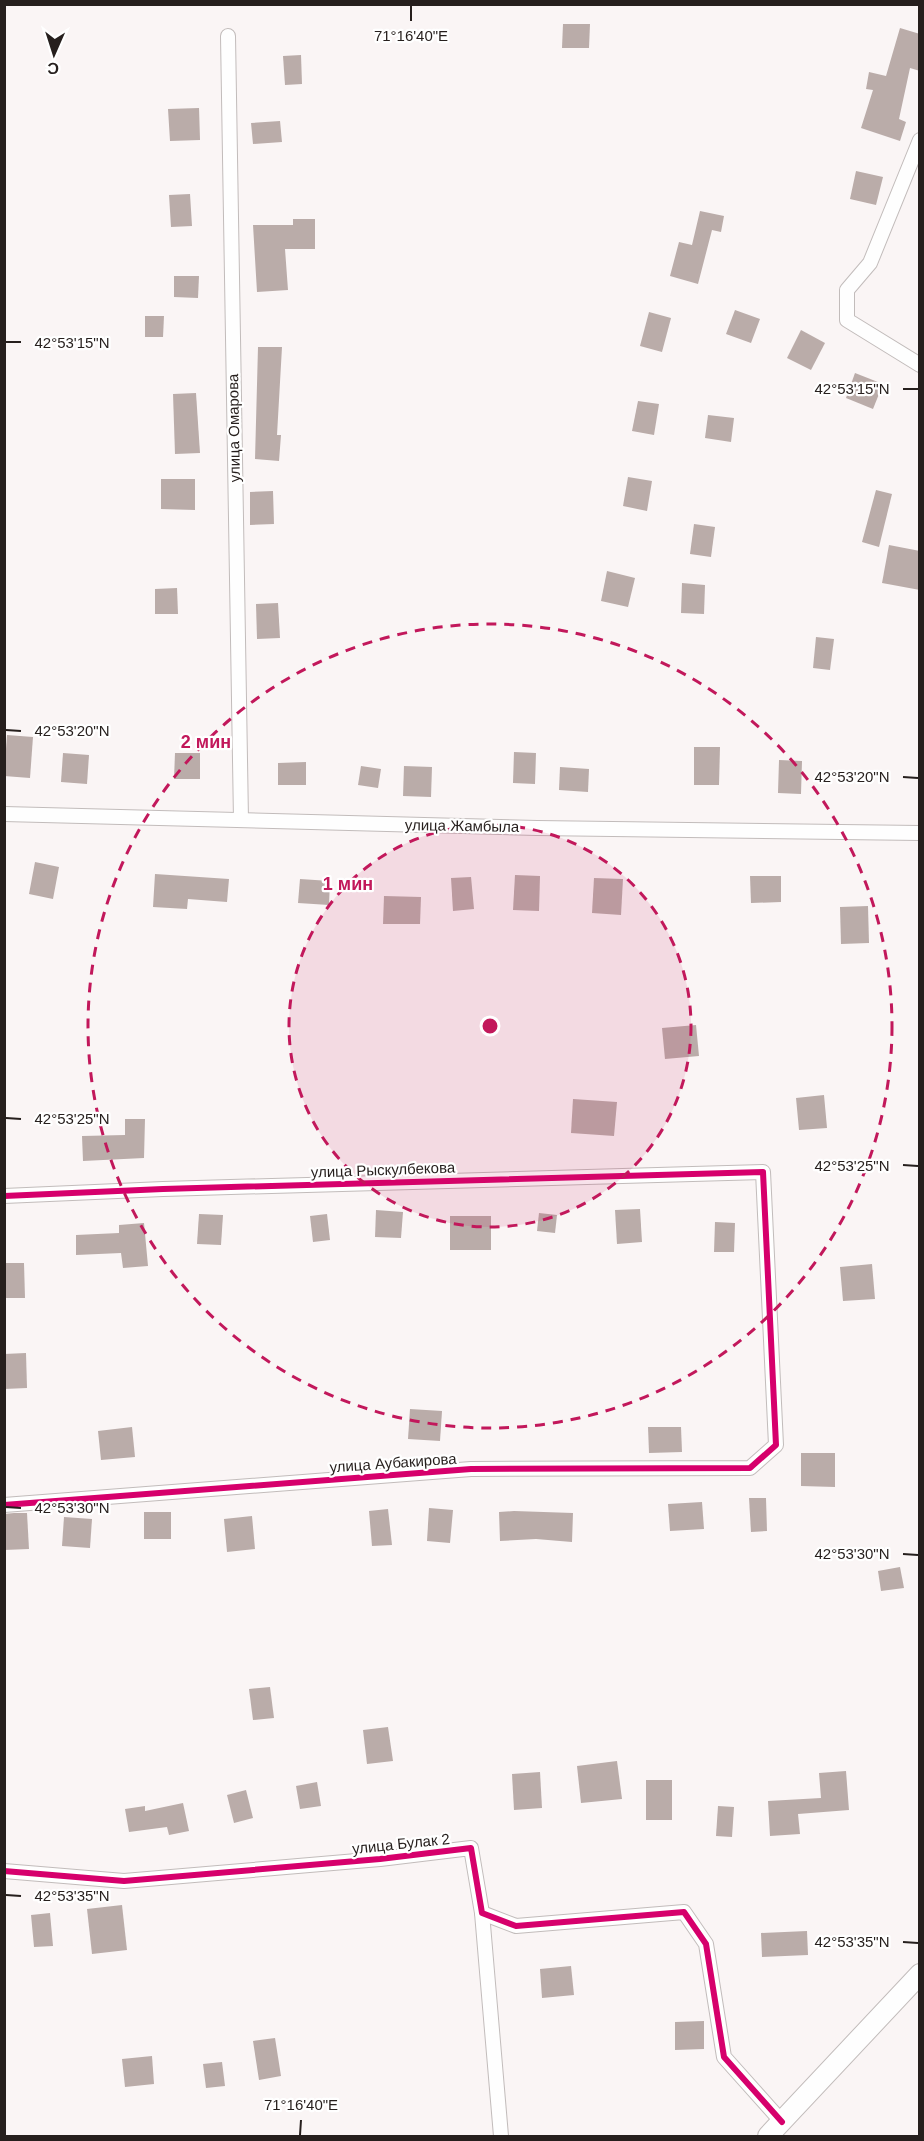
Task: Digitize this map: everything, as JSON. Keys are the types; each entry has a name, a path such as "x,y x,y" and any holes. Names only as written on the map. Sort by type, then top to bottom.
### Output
{"main road":[{"path":"768,2136 920,1974"}],"street":[{"name":"улица Омарова","path":"228,36 241,820"},
{"path":"920,140 870,263 847,290 847,320 920,365"},
{"name":"улица Жамбыла","path":"4,814 920,833"},
{"name":"улица Рыскулбекова","path":"4,1196 164,1189 763,1172 776,1445"},
{"name":"улица Аубакирова","path":"4,1505 471,1469 750,1468 776,1445"},
{"name":"улица Булак 2","path":"4,1871 124,1881 380,1859 471,1848 482,1913"},
{"path":"501,2136 482,1913 516,1926 684,1912 706,1944 724,2057 782,2122"}],"building":[{"path":"563,24 590,24 589,48 562,48"},
{"path":"900,28 920,34 920,71 910,68 899,119 906,122 900,141 861,128 873,90 866,89 869,72 886,76"},
{"path":"301,55 302,84 285,85 283,56"},
{"path":"199,108 200,140 170,141 168,109"},
{"path":"280,121 282,142 253,144 251,123"},
{"path":"856,171 883,177 876,205 850,199"},
{"path":"190,194 192,226 171,227 169,195"},
{"path":"700,211 724,216 721,232 712,230 698,284 670,276 679,242 692,245"},
{"path":"293,219 315,219 315,249 285,249 288,290 257,292 253,225 293,225"},
{"path":"174,276 199,276 198,298 174,297"},
{"path":"735,310 760,319 751,343 726,334"},
{"path":"649,312 671,318 662,352 640,346"},
{"path":"145,316 164,316 163,337 145,337"},
{"path":"801,330 825,343 811,370 787,358"},
{"path":"258,347 282,347 277,435 281,435 279,461 255,459"},
{"path":"855,373 883,384 873,409 846,398"},
{"path":"196,393 200,453 175,454 173,394"},
{"path":"638,401 659,404 654,435 632,431"},
{"path":"708,415 734,418 731,442 705,438"},
{"path":"628,477 652,481 647,511 623,506"},
{"path":"161,479 195,479 195,510 161,509"},
{"path":"876,490 892,494 879,547 862,542"},
{"path":"273,491 274,524 250,525 250,492"},
{"path":"694,524 715,527 711,557 690,554"},
{"path":"889,545 920,551 920,590 882,583"},
{"path":"607,571 635,578 628,607 601,601"},
{"path":"682,583 705,585 704,614 681,613"},
{"path":"177,588 178,614 155,614 155,589"},
{"path":"278,603 280,638 257,639 256,604"},
{"path":"816,637 834,639 830,670 813,668"},
{"path":"7,735 33,737 30,778 4,776"},
{"path":"694,747 720,747 719,785 694,785"},
{"path":"514,752 536,753 535,784 513,783"},
{"path":"63,753 89,755 87,784 61,782"},
{"path":"175,753 200,753 200,779 174,779"},
{"path":"779,760 802,761 801,794 778,793"},
{"path":"306,762 306,785 278,785 278,763"},
{"path":"361,766 381,769 378,788 358,785"},
{"path":"404,766 432,767 431,797 403,796"},
{"path":"560,767 589,769 588,792 559,790"},
{"path":"35,862 59,867 53,899 29,894"},
{"path":"155,874 229,879 227,902 188,899 187,909 153,907"},
{"path":"515,875 540,876 539,911 513,910"},
{"path":"750,876 781,876 781,902 751,903"},
{"path":"471,877 474,909 453,911 451,878"},
{"path":"594,878 623,879 621,915 592,913"},
{"path":"300,879 330,881 329,905 298,903"},
{"path":"384,896 421,897 420,924 383,924"},
{"path":"868,906 869,943 841,944 840,907"},
{"path":"696,1025 699,1056 665,1059 662,1028"},
{"path":"824,1095 827,1128 799,1130 796,1098"},
{"path":"573,1099 617,1102 614,1136 571,1133"},
{"path":"125,1119 145,1119 144,1158 83,1161 82,1136 125,1135"},
{"path":"640,1209 642,1242 617,1244 615,1210"},
{"path":"376,1210 403,1212 401,1238 375,1237"},
{"path":"539,1213 557,1215 555,1233 537,1231"},
{"path":"199,1214 223,1215 221,1245 197,1244"},
{"path":"327,1214 330,1240 313,1242 310,1216"},
{"path":"450,1216 491,1216 491,1250 450,1250"},
{"path":"715,1222 735,1223 734,1252 714,1252"},
{"path":"144,1223 148,1266 123,1268 121,1253 76,1255 76,1235 119,1233 119,1225"},
{"path":"4,1263 24,1263 25,1298 4,1298"},
{"path":"872,1264 875,1299 843,1301 840,1267"},
{"path":"26,1353 27,1388 4,1389 4,1354"},
{"path":"410,1409 442,1411 440,1441 408,1439"},
{"path":"132,1427 135,1457 101,1460 98,1431"},
{"path":"648,1427 681,1427 682,1452 649,1453"},
{"path":"801,1453 835,1453 835,1487 801,1486"},
{"path":"749,1498 766,1498 767,1531 751,1532"},
{"path":"702,1502 704,1529 670,1531 668,1504"},
{"path":"429,1508 453,1510 450,1543 427,1541"},
{"path":"388,1509 392,1545 372,1546 369,1511"},
{"path":"144,1512 171,1512 171,1539 144,1539"},
{"path":"499,1512 573,1513 572,1542 536,1539 500,1541"},
{"path":"27,1513 29,1549 4,1550 4,1514"},
{"path":"252,1516 255,1549 227,1552 224,1519"},
{"path":"64,1517 92,1519 90,1548 62,1546"},
{"path":"900,1567 904,1588 881,1591 878,1571"},
{"path":"270,1687 274,1718 253,1720 249,1689"},
{"path":"388,1727 393,1761 367,1764 363,1730"},
{"path":"617,1761 622,1799 581,1803 577,1766"},
{"path":"846,1771 849,1810 798,1814 800,1834 770,1836 768,1801 821,1798 819,1773"},
{"path":"540,1772 542,1808 514,1810 512,1774"},
{"path":"646,1780 672,1780 672,1820 646,1820"},
{"path":"317,1782 321,1806 300,1809 296,1786"},
{"path":"246,1790 253,1818 234,1823 227,1795"},
{"path":"183,1803 189,1831 169,1835 167,1827 129,1832 125,1809 145,1806 145,1811"},
{"path":"718,1806 734,1807 732,1837 716,1836"},
{"path":"122,1905 127,1950 92,1954 87,1909"},
{"path":"50,1913 53,1946 34,1947 31,1915"},
{"path":"807,1931 808,1955 762,1957 761,1933"},
{"path":"571,1966 574,1995 542,1998 540,1969"},
{"path":"704,2021 704,2049 675,2050 675,2022"},
{"path":"275,2038 281,2076 259,2080 253,2041"},
{"path":"152,2056 154,2084 125,2087 122,2059"},
{"path":"222,2062 225,2086 206,2088 203,2064"}],"cycle path":[{"path":"4,1196 163,1189 763,1172 776,1445 750,1468 471,1469 4,1505"},
{"path":"4,1871 124,1881 380,1859 471,1848 482,1913 516,1926 684,1912 706,1944 724,2057 782,2122"}]}
